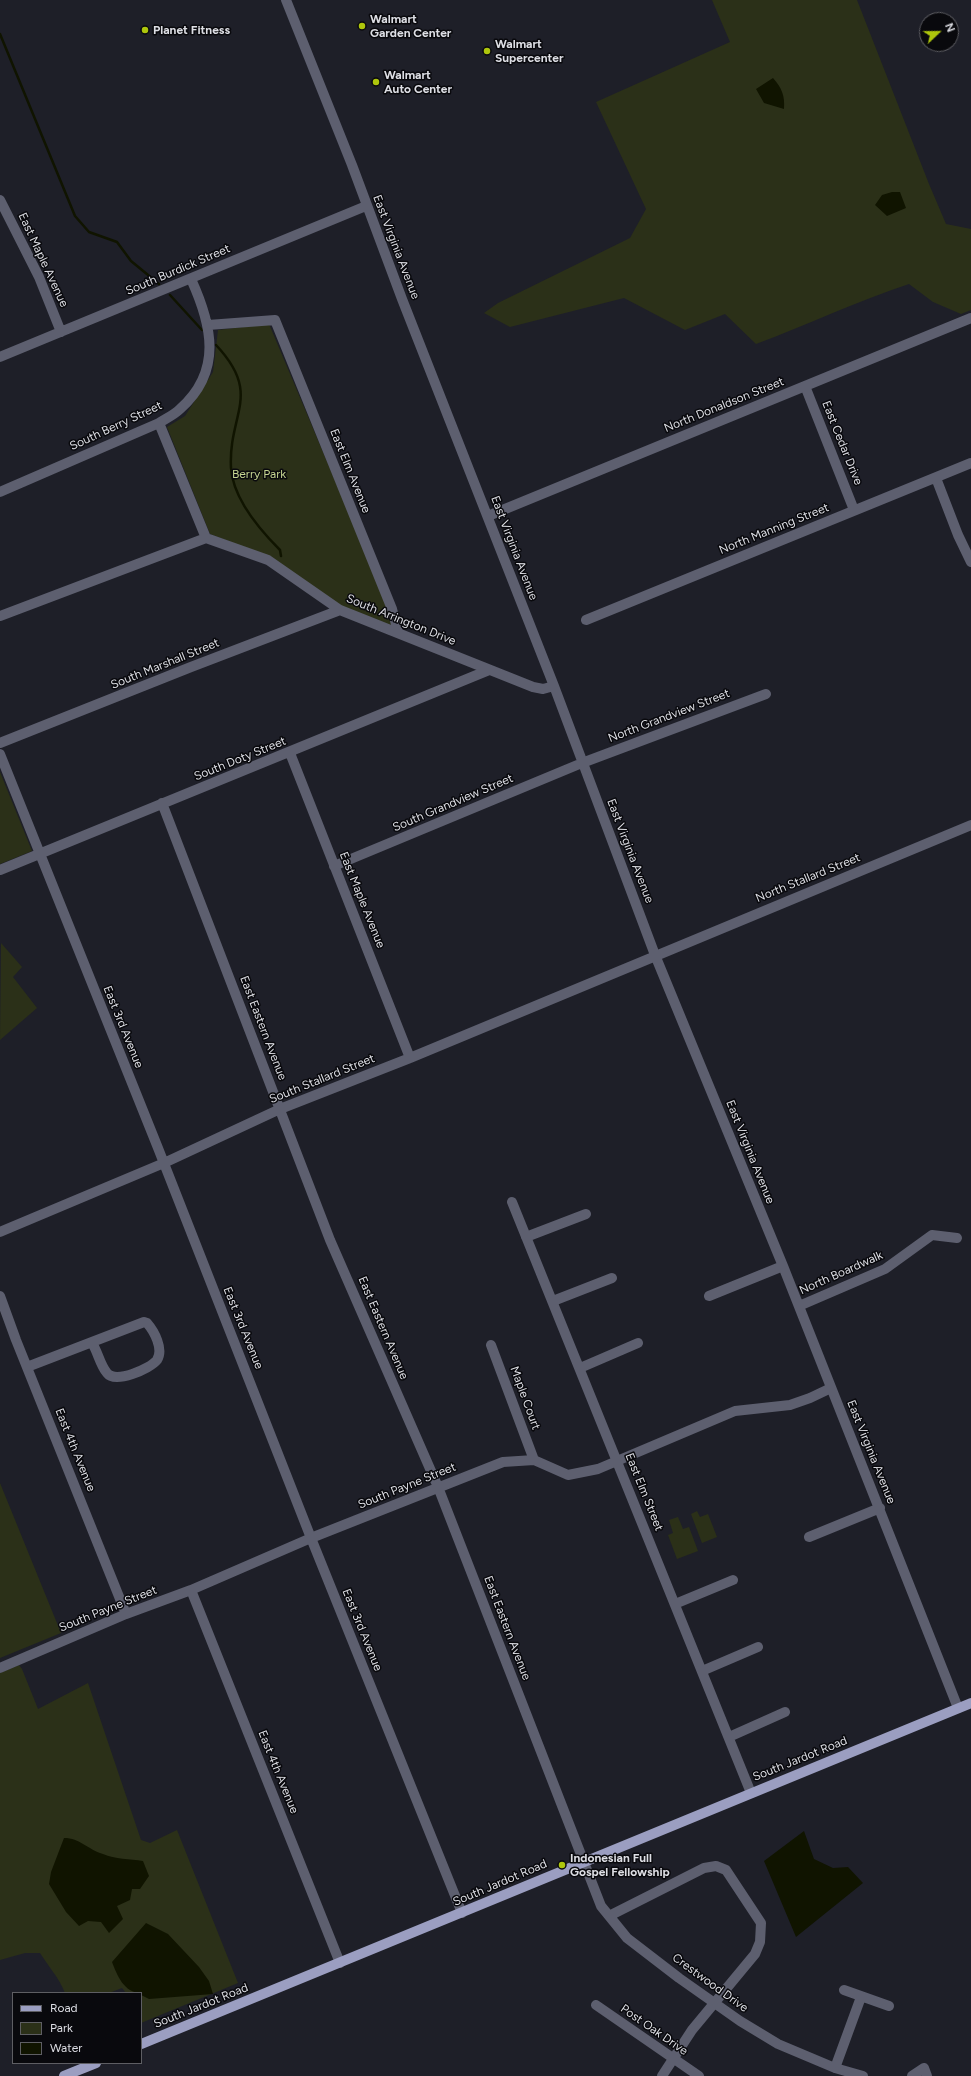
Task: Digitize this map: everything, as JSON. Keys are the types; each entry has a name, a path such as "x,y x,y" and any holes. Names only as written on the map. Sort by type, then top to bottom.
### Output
{"main road":[{"name":"South Jardot Road","path":"142,2044 971,1703"},
{"path":"64,2076 94,2064"}],"street":[{"name":"East Virginia Avenue","path":"286,0 352,165 366,206 554,686 655,955 783,1266 958,1708"},
{"name":"East Maple Avenue","path":"0,200 3,214 39,277 61,332"},
{"name":"South Burdick Street","path":"0,357 366,206"},
{"name":"South Berry Street","path":"0,492 159,423 180,409 195,391 206,372 210,347 208,325 202,303 191,279"},
{"name":"North Donaldson Street","path":"488,516 971,318"},
{"name":"East Elm Avenue","path":"208,325 275,320 392,609 398,632"},
{"name":"East Cedar Drive","path":"805,386 854,510"},
{"path":"0,616 206,538 159,423"},
{"name":"North Manning Street","path":"586,620 971,463"},
{"path":"936,478 958,535 971,562"},
{"name":"South Arrington Drive","path":"206,538 268,560 340,610 533,687 543,689 554,686"},
{"name":"South Marshall Street","path":"0,743 191,666 340,610"},
{"name":"South Doty Street","path":"0,870 162,803 290,753 489,670"},
{"name":"North Grandview Street","path":"582,763 766,694"},
{"name":"East Maple Avenue","path":"290,753 410,1058"},
{"name":"East 3rd Avenue","path":"0,754 164,1163 311,1538 462,1912"},
{"name":"South Grandview Street","path":"334,866 582,763"},
{"name":"East Eastern Avenue","path":"162,803 330,1240 438,1487 584,1862"},
{"name":"North Stallard Street","path":"655,955 971,825"},
{"name":"South Stallard Street","path":"0,1232 164,1163 280,1109 410,1058 655,955"},
{"name":"East Elm Street","path":"512,1202 618,1460 751,1793"},
{"path":"526,1237 586,1214"},
{"name":"North Boardwalk","path":"799,1306 885,1269 932,1235 957,1238"},
{"path":"709,1296 783,1266"},
{"path":"553,1301 612,1278"},
{"name":"East 4th Avenue","path":"0,1296 126,1614"},
{"path":"28,1367 144,1322 148,1323 158,1343 159,1354 156,1360 151,1364 120,1378 113,1377 107,1374 92,1343"},
{"path":"580,1368 638,1343"},
{"name":"Maple Court","path":"491,1345 534,1460"},
{"name":"South Payne Street","path":"0,1668 126,1614 191,1590 311,1538 503,1462 534,1460 568,1475 598,1469 734,1411 790,1405 831,1388"},
{"path":"808,1537 880,1508"},
{"path":"675,1604 733,1580"},
{"name":"East 4th Avenue","path":"191,1590 340,1963"},
{"path":"702,1671 758,1647"},
{"path":"729,1738 785,1712"},
{"name":"Crestwood Drive","path":"584,1862 601,1906 627,1938 714,2003 778,2044 835,2068 863,2076"},
{"path":"609,1916 704,1868 716,1866 726,1870 761,1923 760,1942 755,1954 692,2030 662,2076"},
{"path":"844,1990 889,2006"},
{"path":"835,2068 861,1997"},
{"name":"Post Oak Drive","path":"596,2005 698,2076"},
{"path":"912,2076 926,2072"}],"green space":[{"path":"712,0 857,0 946,224 971,229 971,310 961,314 933,302 909,284 870,298 756,344 725,314 685,330 624,298 510,327 484,313 498,303 630,238 646,209 596,102 730,42"},
{"name":"Berry Park","path":"269,324 390,611 393,630 342,607 267,556 210,534 167,427 185,416 213,372 218,330"},
{"path":"0,772 32,851 0,864"},
{"path":"1,943 22,967 13,977 37,1008 0,1040"},
{"path":"0,1483 61,1633 0,1658"},
{"path":"697,1511 700,1517 708,1514 717,1537 702,1543 691,1514"},
{"path":"678,1517 683,1529 689,1527 698,1551 677,1559 668,1535 673,1533 669,1520"},
{"path":"19,1665 38,1709 88,1683 141,1840 150,1843 177,1830 238,1983 142,2023 142,1992 125,1992 122,1988 112,1992 64,1992 57,1977 40,1953 25,1953 0,1960 0,1673"}],"water":[{"path":"773,78 779,85 782,92 784,109 764,103 756,89"},
{"path":"892,192 900,192 906,208 887,216 875,205 882,195"},
{"path":"804,1831 814,1859 833,1868 848,1867 863,1883 796,1937 764,1861"},
{"path":"64,1838 75,1840 108,1856 143,1861 149,1876 140,1889 132,1889 130,1900 117,1906 123,1919 109,1933 101,1922 88,1921 79,1926 66,1912 49,1884 51,1872"},
{"path":"146,1923 168,1934 199,1967 209,1981 213,1994 149,1999 142,1996 142,1992 135,1992 126,1987 119,1978 112,1962"}],"waterway":[{"path":"0,34 75,216 89,232 117,242 131,261 159,284"},
{"path":"170,295 202,330"},
{"path":"216,345 230,362 238,378 241,391 240,405 231,449 231,468 233,480 248,513 280,550 281,556"}],"place":[{"name":"Walmart Garden Center","path":"362,26"},
{"name":"Planet Fitness","path":"145,30"},
{"name":"Walmart Supercenter","path":"487,51"},
{"name":"Walmart Auto Center","path":"376,82"},
{"name":"Indonesian Full Gospel Fellowship","path":"562,1865"}]}
